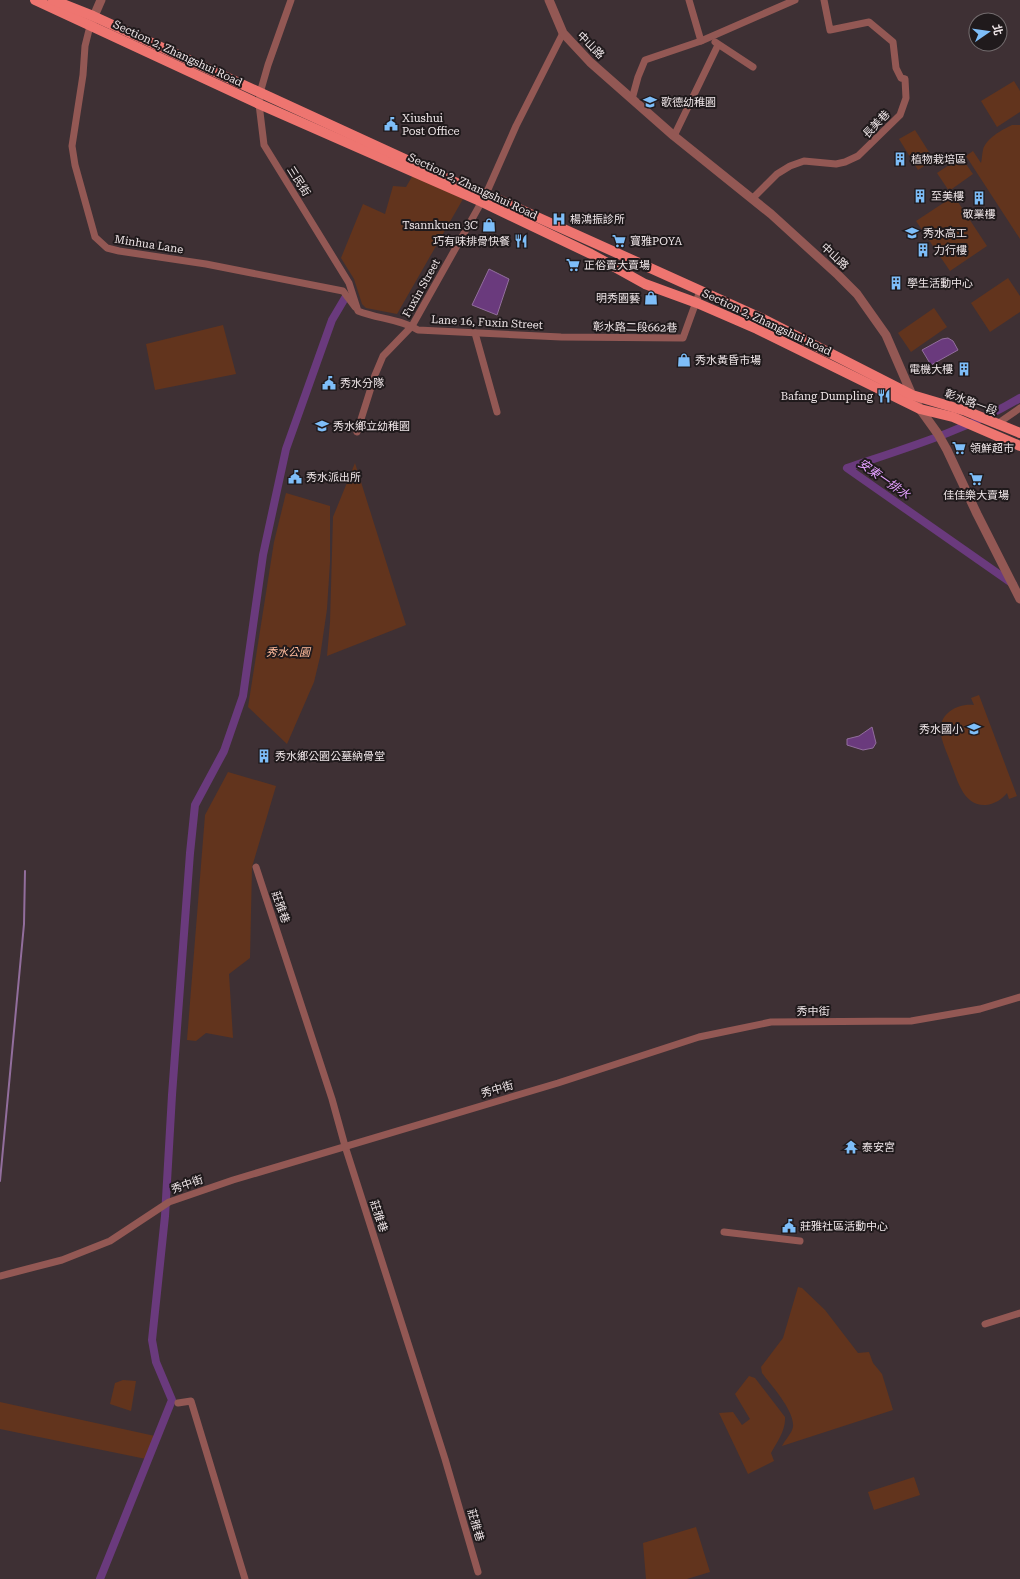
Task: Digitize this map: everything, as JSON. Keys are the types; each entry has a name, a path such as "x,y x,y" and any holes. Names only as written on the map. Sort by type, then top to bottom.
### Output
{"main road":[{"name":"Section 2, Zhangshui Road","path":"35,0 259,104 484,197 761,318 912,395"},
{"name":"Section 2, Zhangshui Road","path":"53,0 93,16 457,183 645,284 697,303 757,329 920,409"},
{"path":"757,329 761,318"},
{"name":"彰水路一段","path":"912,395 966,411 1020,434"},
{"name":"彰水路一段","path":"920,409 953,417 1020,446"}],"street":[{"path":"90,26 101,0"},
{"name":"三民街","path":"291,0 268,65 260,93 259,104 264,145 350,283 358,311"},
{"name":"中山路","path":"549,0 563,34 590,62 674,136 753,198 857,294 886,335 912,395 947,450 977,514 1020,599"},
{"path":"689,0 701,41"},
{"path":"632,99 638,77 645,60 710,38 795,0"},
{"name":"長美巷","path":"753,198 777,174 790,166 804,162 836,164 858,156 900,115 906,98 905,80 901,78 896,68 893,42 869,22 830,30 824,0"},
{"name":"Minhua Lane","path":"90,26 85,46 83,75 72,146 75,165 95,237 107,248 206,264 342,291 358,311"},
{"name":"Fuxin Street","path":"357,432 375,375 383,356 412,326 484,197 516,126 563,34"},
{"path":"710,38 718,45 753,67"},
{"path":"674,136 718,45"},
{"name":"彰水路二段662巷","path":"561,337 683,338 697,303 700,291"},
{"path":"358,311 392,319 412,326"},
{"name":"Lane 16, Fuxin Street","path":"412,326 418,330 561,337"},
{"path":"475,333 498,412"},
{"path":"994,423 1020,408"},
{"name":"莊雅巷","path":"256,868 332,1099 345,1146 445,1459 478,1572"},
{"name":"秀中街","path":"0,1276 62,1260 110,1241 169,1202 233,1180 558,1083 699,1036 771,1022 911,1021 980,1009 1020,997"},
{"path":"724,1232 800,1241"},
{"path":"985,1324 1020,1313"},
{"path":"178,1403 190,1401 245,1579"}],"green space":[{"path":"1014,81 1020,91 1020,112 997,127 981,101"},
{"path":"1012,125 1020,125 1020,239 966,156 973,151 981,163 983,150 987,142 995,135"},
{"path":"915,130 934,160 918,170 899,139"},
{"path":"961,157 973,174 949,191 937,173"},
{"path":"413,175 463,199 397,314 366,308 362,304 354,279 341,258 363,204 385,214 393,186 406,187"},
{"path":"954,196 987,246 950,271 916,221"},
{"path":"1008,278 1020,296 1020,312 990,332 971,303"},
{"path":"934,308 947,327 911,352 898,333"},
{"path":"223,325 236,374 155,390 146,344"},
{"path":"355,463 406,625 327,656 330,622 333,517"},
{"name":"秀水公園","path":"286,493 330,506 330,562 327,609 320,657 314,682 287,744 248,707 274,542"},
{"path":"979,695 1017,796 1009,799 1007,793 998,801 986,805 978,804 972,801 962,791 941,735 942,722 945,716 955,708 974,705 971,698"},
{"path":"228,772 276,786 252,867 250,958 229,974 233,1038 206,1033 196,1041 187,1040 205,815"},
{"path":"798,1287 802,1288 825,1310 858,1353 869,1352 873,1363 882,1374 893,1410 782,1446 790,1434 793,1427 793,1421 782,1398 762,1373 761,1367 783,1338"},
{"path":"749,1376 755,1378 785,1417 785,1422 783,1431 771,1453 774,1461 748,1474 719,1413 733,1412 742,1425 750,1419 735,1394"},
{"path":"123,1380 136,1381 131,1411 110,1404 115,1383"},
{"path":"0,1402 155,1436 146,1459 0,1429"},
{"path":"914,1477 920,1495 874,1510 868,1492"},
{"path":"696,1527 710,1572 687,1579 646,1579 643,1543"}],"shaded area":[{"path":"489,269 509,279 497,315 472,305"},
{"path":"948,338 953,341 958,350 931,365 922,350 942,339"},
{"path":"872,727 876,743 873,748 863,750 847,745 847,739 859,736"}],"waterway":[{"path":"100,1579 172,1400 156,1362 152,1340 165,1216 172,1095 195,805 224,751 243,696 263,555 286,449 332,320 345,298"},
{"name":"安東一排水","path":"1013,584 847,468 936,438 979,420 1020,398"},
{"path":"0,1181 24,924 25,871"}],"place":[{"name":"歌德幼稚園","path":"650,102"},
{"name":"Xiushui Post Office","path":"391,124"},
{"name":"植物栽培區","path":"900,159"},
{"name":"至美樓","path":"920,196"},
{"name":"敬業樓","path":"979,198"},
{"name":"楊鴻振診所","path":"559,219"},
{"name":"Tsannkuen 3C","path":"489,225"},
{"name":"秀水高工","path":"912,233"},
{"name":"巧有味排骨快餐","path":"521,241"},
{"name":"寶雅POYA","path":"619,241"},
{"name":"力行樓","path":"923,250"},
{"name":"正俗賣大賣場","path":"573,265"},
{"name":"學生活動中心","path":"896,283"},
{"name":"明秀園藝","path":"651,298"},
{"name":"秀水黃昏市場","path":"684,360"},
{"name":"電機大樓","path":"964,369"},
{"name":"秀水分隊","path":"329,383"},
{"name":"Bafang Dumpling","path":"884,396"},
{"name":"秀水鄉立幼稚園","path":"322,426"},
{"name":"領鮮超市","path":"959,448"},
{"name":"秀水派出所","path":"295,477"},
{"name":"佳佳樂大賣場","path":"976,479"},
{"name":"秀水國小","path":"974,729"},
{"name":"秀水鄉公園公墓納骨堂","path":"264,756"},
{"name":"泰安宮","path":"851,1147"},
{"name":"莊雅社區活動中心","path":"789,1226"}]}
